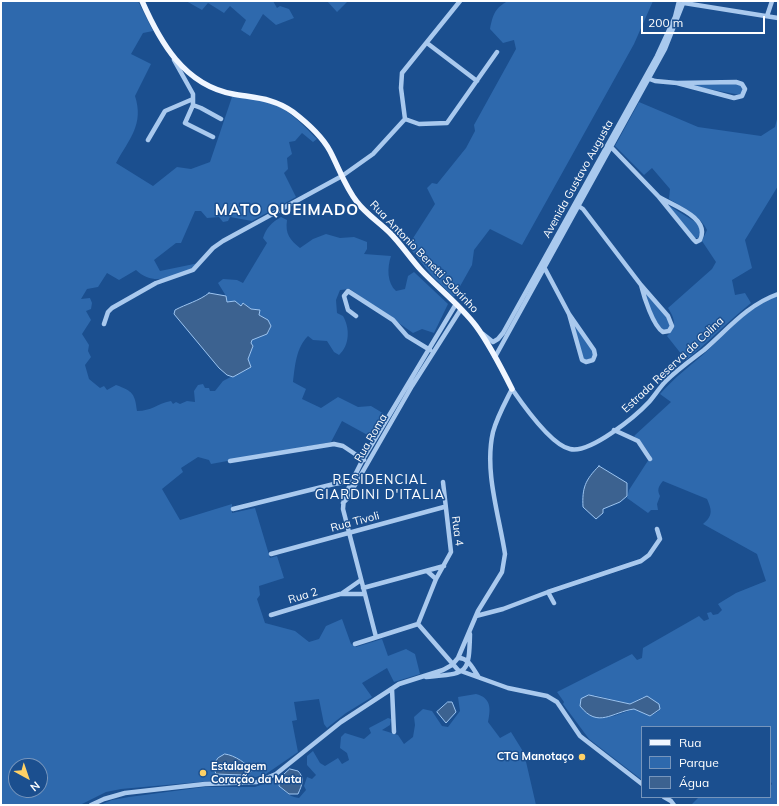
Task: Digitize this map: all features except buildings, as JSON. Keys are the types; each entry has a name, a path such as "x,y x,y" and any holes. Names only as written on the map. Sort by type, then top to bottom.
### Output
{"main road":[{"name":"Rua Antonio Benetti Sobrinho","path":"142,1 174,60 205,83 216,89 234,94 264,98 285,106 299,117 325,143 357,202 389,232 420,268 461,309 478,329 496,357 512,389"}],"street":[{"path":"104,324 108,312 119,304 156,283 193,270 213,248 223,241 342,176 373,154 405,118 401,88 402,73 428,43 460,1"},
{"path":"767,16 772,1"},
{"path":"683,2 778,18"},
{"name":"Avenida Gustavo Augusta","path":"576,205 611,147 647,78 683,2"},
{"path":"428,43 477,81"},
{"path":"405,118 420,124 447,123 497,52"},
{"path":"174,60 179,71 191,88 193,98 193,105 185,123 213,137"},
{"path":"647,78 677,83 734,98 742,96 746,89 742,84 736,82 677,83"},
{"name":"Avenida Gustavo Augusta","path":"496,357 543,265 647,78"},
{"path":"148,140 165,111 193,98"},
{"path":"193,105 221,119"},
{"path":"611,147 660,198 694,240 696,242 700,240 703,232 701,225 679,208 660,198"},
{"path":"576,205 583,209 641,285 671,319 672,326 669,331 663,332 658,328 646,302 641,285"},
{"path":"543,265 569,314 594,350 595,355 592,360 586,362 582,360 569,314"},
{"name":"Avenida Gustavo Augusta","path":"478,329 493,342 498,340 543,265"},
{"path":"356,316 347,308 344,296 348,291 393,320 407,336 431,351"},
{"name":"Estrada Reserva da Colina","path":"512,389 547,433 565,448 570,450 584,449 614,430 638,412 666,382 705,349 731,323 763,300 778,294"},
{"name":"Rua Roma","path":"349,533 342,509 343,503 365,461 431,351 456,304"},
{"name":"Rua Roma","path":"431,351 461,309"},
{"path":"91,805 109,797 138,791 205,784 248,783 263,781 286,767 341,722 403,682 443,670 452,665 458,658 476,616 504,566 505,554 492,480 491,446 496,424 512,389"},
{"path":"614,430 638,441 650,459"},
{"path":"230,461 334,444 343,446 365,461"},
{"path":"233,509 354,482"},
{"name":"Rua 4","path":"418,624 436,579 451,552 444,508 442,482"},
{"name":"Rua Tivoli","path":"271,554 444,508"},
{"path":"476,616 503,609 645,559 658,543 660,537 657,529"},
{"path":"349,533 376,637"},
{"path":"363,588 444,566"},
{"path":"427,571 436,579"},
{"name":"Rua 2","path":"271,615 340,594 361,580"},
{"path":"548,592 554,603"},
{"name":"Rua 2","path":"340,594 364,594"},
{"path":"355,644 418,624 452,665 461,671 514,690 551,697 561,706 580,736 641,783"},
{"path":"416,678 453,674 466,668 469,662 470,630"},
{"path":"458,658 462,658 469,662 478,676"},
{"path":"392,689 394,732"},
{"path":"666,798 674,805"}],"green space":[{"path":"1,1 138,1 153,31 143,33 131,54 151,64 135,96 138,115 137,123 131,138 116,163 153,186 177,167 191,169 210,162 232,97 263,100 279,106 293,116 317,139 313,142 302,133 295,141 289,142 292,154 287,158 288,169 284,173 296,197 252,221 230,217 228,221 223,222 219,217 207,218 201,211 195,211 181,243 176,243 154,260 160,271 199,263 196,267 173,276 158,279 150,278 136,270 119,280 107,273 98,287 87,289 81,299 90,298 92,303 91,309 86,311 91,320 82,334 89,345 88,351 91,357 85,365 89,379 100,388 104,386 107,390 116,385 130,391 134,397 137,411 142,411 171,401 173,404 176,402 180,404 187,401 195,402 194,391 198,385 203,384 205,388 209,388 210,391 215,391 223,381 250,367 248,359 253,346 251,343 252,340 270,330 270,323 259,315 259,310 251,309 244,303 241,307 227,302 226,296 218,283 223,279 237,280 243,283 267,243 263,238 266,231 272,223 281,217 287,220 289,236 300,248 313,239 326,234 340,238 354,237 367,242 367,249 364,254 391,256 389,265 389,280 396,291 405,289 408,276 414,272 448,304 434,333 422,329 413,333 350,289 340,290 336,300 337,313 343,316 348,331 347,341 343,351 339,355 334,352 327,341 313,340 308,336 301,346 294,370 293,382 306,389 302,399 321,408 338,397 358,407 371,406 386,415 373,438 342,421 331,442 211,464 209,460 198,457 181,468 183,472 162,489 180,520 232,504 232,513 255,508 270,558 277,556 284,578 259,586 260,595 257,599 265,623 295,631 309,642 319,639 326,626 342,619 351,644 356,647 382,639 388,656 406,649 415,654 420,674 394,682 387,668 362,683 372,697 346,713 327,728 324,724 319,699 294,702 297,720 292,721 298,752 266,774 256,777 121,789 106,792 80,805 1,805"},
{"path":"186,1 273,1 277,8 280,6 289,9 294,18 276,25 263,14 250,36 241,30 246,20 230,6 224,13 208,3 202,10"},
{"path":"327,1 348,1 337,12"},
{"path":"508,1 653,1 634,44 522,245 490,229 474,250 472,265 454,297 433,277 408,246 435,204 427,188 432,183 437,184 466,148 475,131 474,125 516,49 514,40 503,43 490,29 495,12 500,6"},
{"path":"736,83 742,86 743,91 740,95 688,85"},
{"path":"639,102 698,127 761,136 775,127 778,115 778,186 745,240 752,268 732,280 735,295 745,293 751,303 686,360 667,336 674,326 672,316 668,308 712,269 716,262 702,241 707,230 700,220 669,199 670,189 652,168 644,175 615,146"},
{"path":"668,205 697,223 701,231 698,238 695,238"},
{"path":"644,290 666,315 670,326 668,330 663,330 651,312"},
{"path":"778,296 778,805 691,805 698,798 771,798 771,726 641,726 641,779 589,739 563,704 564,702 557,692 632,654 637,660 642,658 643,648 699,616 704,621 709,619 707,613 711,612 713,615 718,614 722,610 718,604 736,593 766,581 757,554 703,524 709,518 711,513 707,499 663,481 658,488 660,496 657,504 658,510 651,510 648,513 627,498 629,490 651,456 634,436 671,402 660,394 676,377 706,352 739,320 757,306","holes":["594,695 630,704 643,697 659,711 650,716 634,709 614,716 600,718"]},
{"path":"572,321 590,346 594,354 592,358 586,360 583,359"},
{"path":"476,694 485,698 489,704 490,712 488,722 500,738 511,732 524,753 536,805 100,805 112,800 129,797 204,787 255,787 277,779 285,792 291,796 299,798 306,790 304,786 307,777 312,779 316,775 307,765 307,756 313,751 320,763 325,766 338,758 342,764 349,760 347,753 340,748 341,737 345,733 364,739 371,733 369,728 388,718 391,719 390,725 382,730 398,735 404,744 413,737 415,725 414,717 423,709 432,711 442,726 448,727 460,711 458,697"}],"water":[{"path":"209,293 226,296 227,302 235,301 241,306 243,303 251,309 260,310 259,315 268,320 271,326 267,334 252,340 251,343 253,346 248,359 251,367 233,377 227,375 219,368 174,314 175,310"},
{"path":"599,466 627,483 627,496 620,502 603,509 603,513 596,519 583,507 583,495 585,485 590,476"},
{"path":"589,695 630,704 647,696 659,704 660,709 650,716 634,709 606,717 593,717 580,706 581,699"},
{"path":"448,702 452,702 456,712 446,723 437,712"},
{"path":"225,754 241,760 251,772 242,775 216,774 213,765 218,758"},
{"path":"290,769 298,771 302,776 302,785 298,794 289,794 279,786 280,778"}],"place":[{"name":"CTG Manotaço","path":"582,757"},
{"name":"Estalagem Coração da Mata","path":"203,773"}],"district":[{"name":"MATO QUEIMADO","path":"287,210"},
{"name":"RESIDENCIAL GIARDINI D'ITALIA","path":"380,488"}]}
